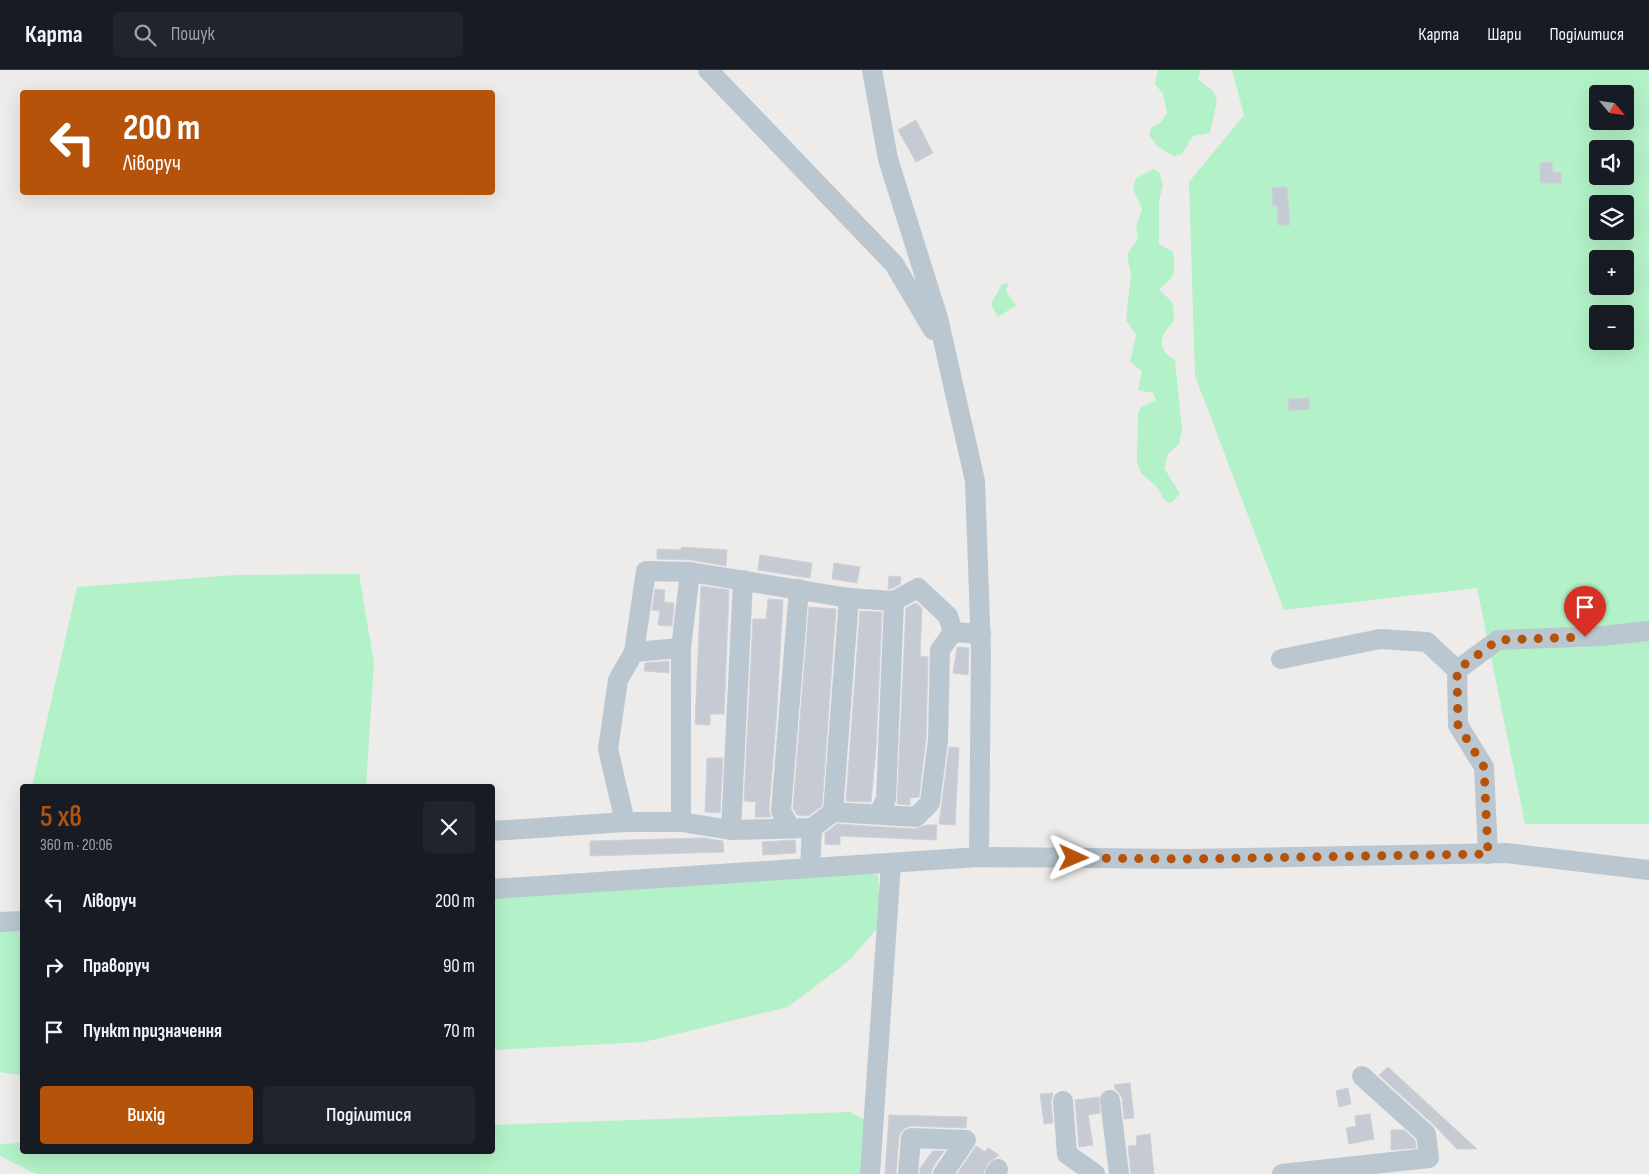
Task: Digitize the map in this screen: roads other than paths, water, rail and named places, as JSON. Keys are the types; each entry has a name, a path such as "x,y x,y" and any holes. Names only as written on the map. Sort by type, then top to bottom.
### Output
{"street":[{"path":"708,70 894,264 945,349"},
{"path":"872,70 888,159 938,318 975,481 981,634 979,857"},
{"path":"625,822 608,749 618,680 634,652 646,571 690,572 849,598 894,601 918,588 948,616 953,632"},
{"path":"681,822 681,648 690,572"},
{"path":"731,830 743,580"},
{"path":"790,828 781,811 799,589"},
{"path":"833,812 849,598"},
{"path":"879,814 886,799 894,601"},
{"path":"1457,670 1498,640 1602,636 1649,631"},
{"path":"953,632 981,634"},
{"path":"495,831 625,822 681,822 731,830 812,828 833,812 916,817 930,802 938,740 940,650 953,632"},
{"path":"1281,659 1380,639 1427,642 1457,670 1458,725 1484,767 1488,854"},
{"path":"634,652 681,648"},
{"path":"810,868 812,828"},
{"path":"495,889 979,857 1187,859 1506,853 1649,870"},
{"path":"870,1174 891,864"},
{"path":"0,922 20,921"},
{"path":"1282,1174 1429,1158 1426,1134 1362,1076"},
{"path":"1110,1100 1119,1174"},
{"path":"1062,1101 1067,1154 1088,1172"},
{"path":"908,1174 911,1138 966,1140 943,1174"}]}
